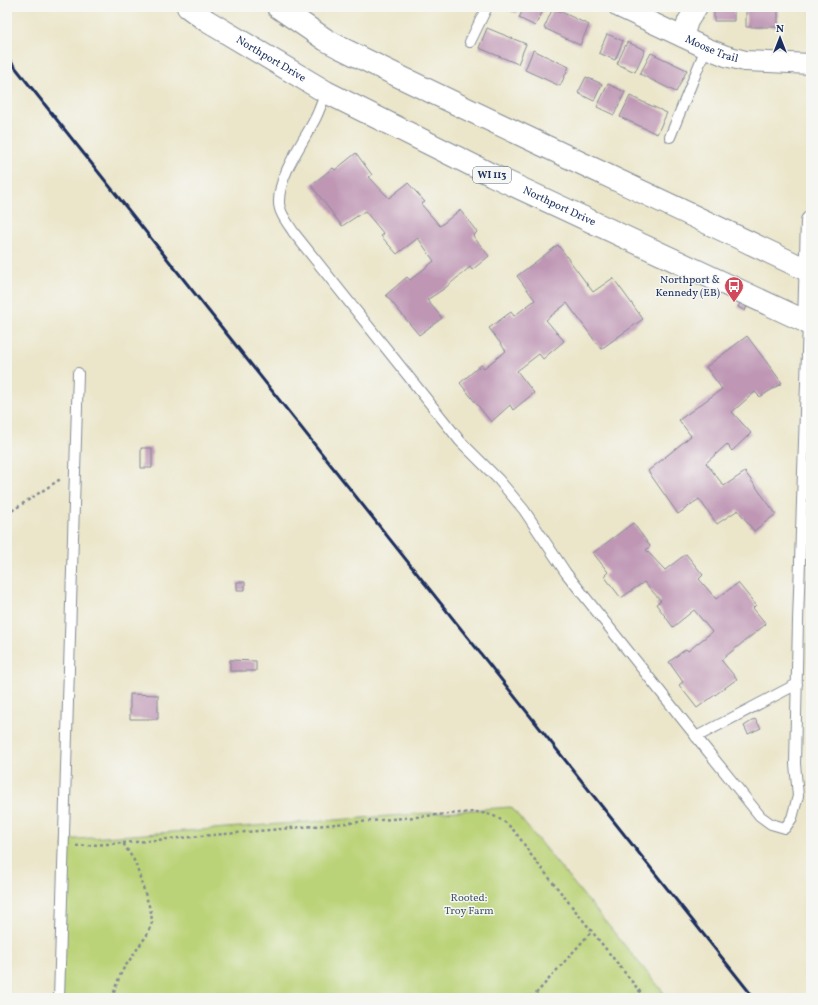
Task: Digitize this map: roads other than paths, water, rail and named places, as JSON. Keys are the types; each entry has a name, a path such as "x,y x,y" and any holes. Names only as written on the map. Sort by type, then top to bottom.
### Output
{"main road":[{"name":"Northport Drive","path":"188,7 207,21 326,92 499,178 809,323"},
{"path":"278,7 326,40 348,51 450,101 810,271"}],"street":[{"name":"Moose Trail","path":"619,7 726,56 745,61 811,64"},
{"path":"683,37 688,21 697,7"},
{"path":"809,323 811,221"}],"lane":[{"path":"470,42 487,7"},
{"path":"670,137 706,48"},
{"path":"326,92 314,121 298,148 281,186 279,204 294,233 460,441 498,480 524,510 566,573 760,816 771,824 785,828 792,818 798,796 795,764 809,323"},
{"path":"59,998 78,373"},
{"path":"696,737 797,684"}],"railway":[{"path":"7,57 754,998"}],"place":[{"name":"Northport & Kennedy (EB)","path":"734,303"}],"park label":[{"name":"Rooted: Troy Farm","path":"469,904"}]}
